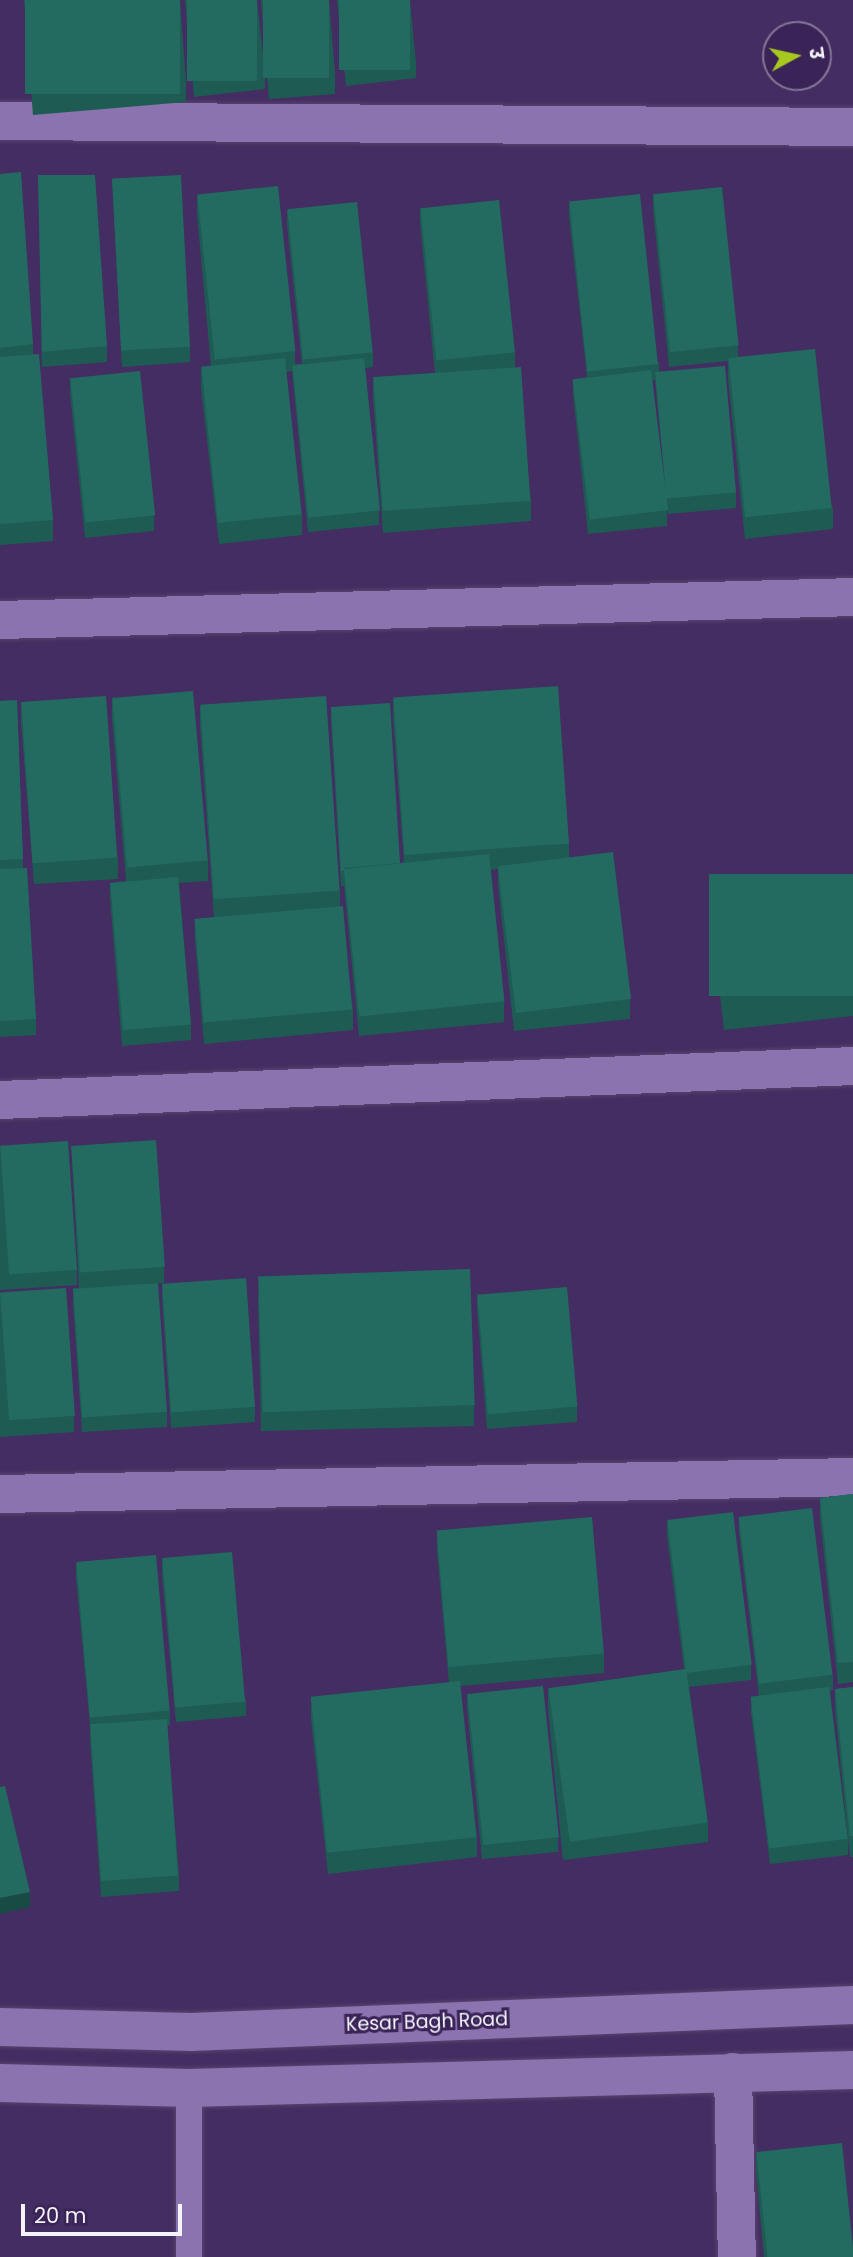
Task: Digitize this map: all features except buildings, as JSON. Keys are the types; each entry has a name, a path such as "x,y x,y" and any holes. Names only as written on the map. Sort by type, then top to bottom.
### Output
{"street":[{"path":"0,121 853,127"},
{"path":"0,620 853,597"},
{"path":"0,1100 853,1066"},
{"path":"0,1494 853,1477"},
{"name":"Kesar Bagh Road","path":"0,2027 191,2032 853,2005"},
{"path":"0,2083 190,2088 853,2070"},
{"path":"733,2072 737,2257"}],"lane":[{"path":"189,2257 190,2088"}]}
